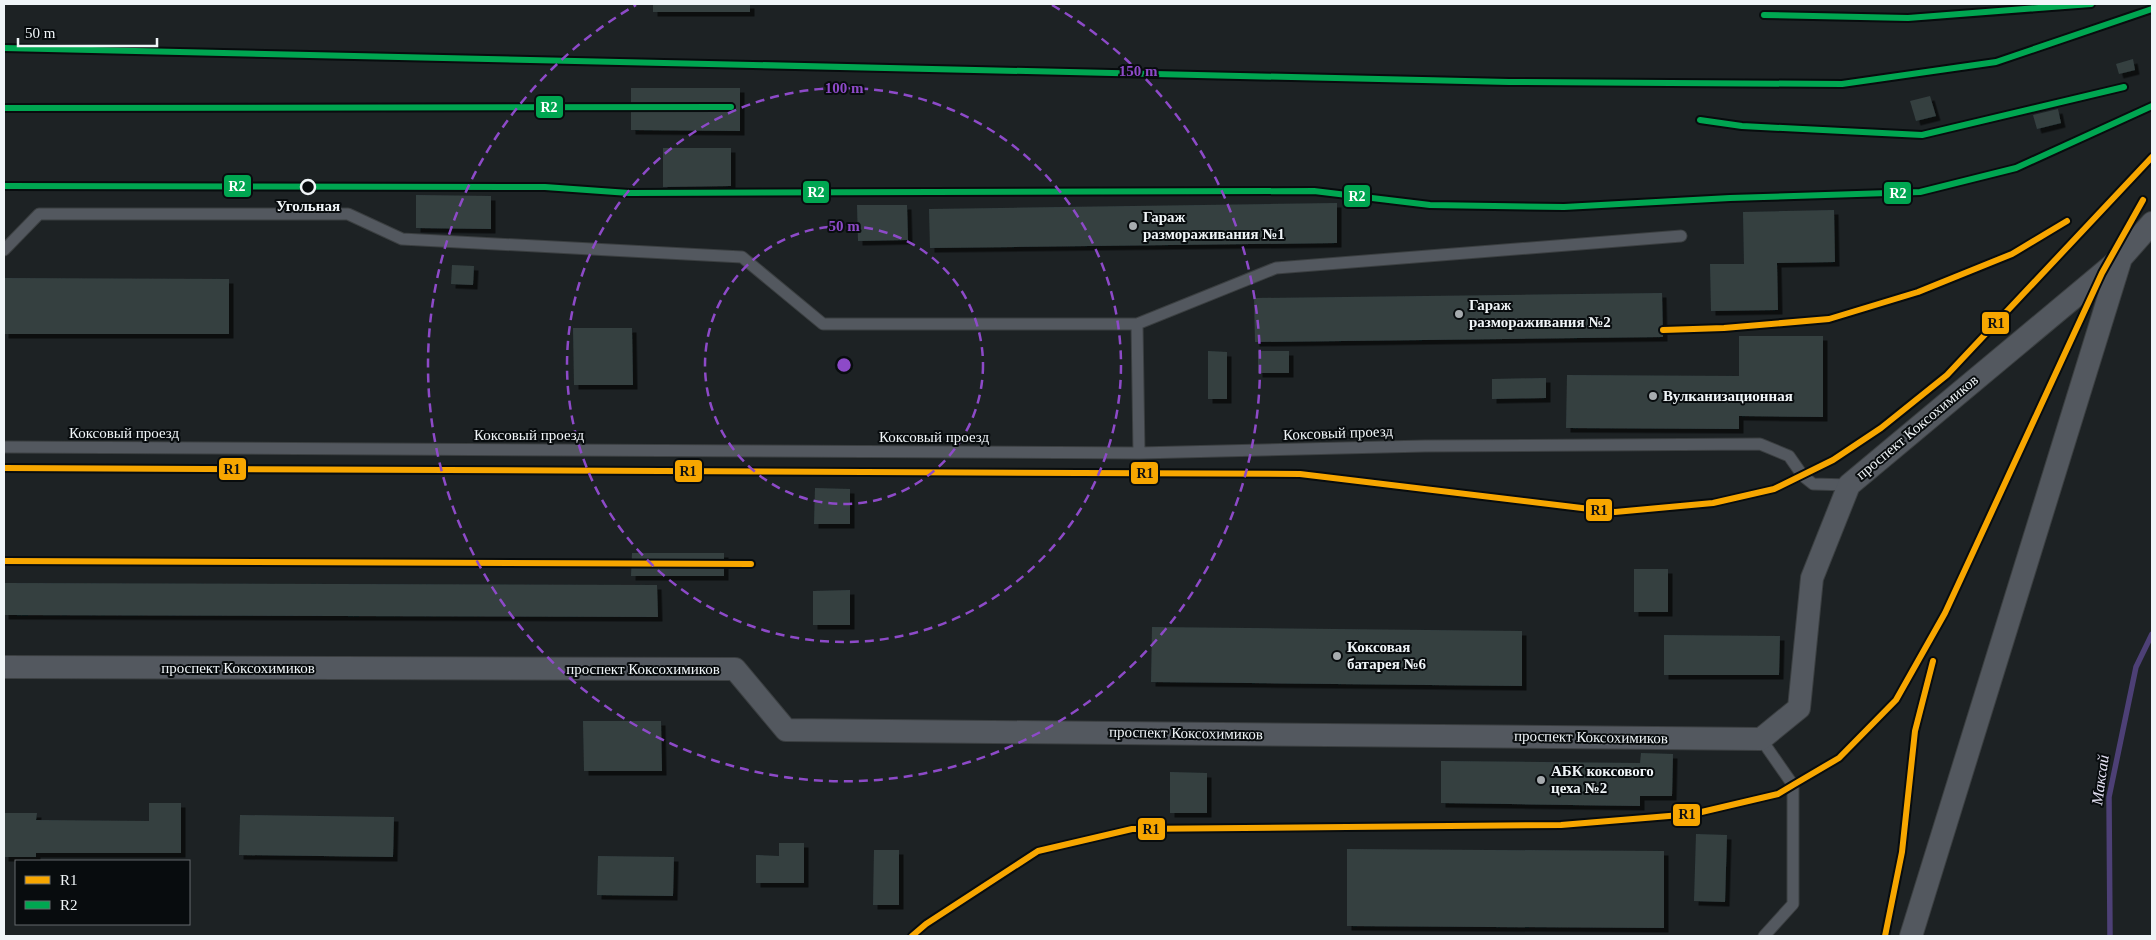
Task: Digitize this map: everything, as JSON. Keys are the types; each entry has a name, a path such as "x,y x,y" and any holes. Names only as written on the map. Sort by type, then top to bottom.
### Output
{"street":[{"name":"проспект Коксохимиков","path":"4,667 735,670 786,730 1761,739 1799,708 1812,578 1848,485 2121,258 2152,223"},
{"path":"1911,936 2121,258"}],"lane":[{"path":"4,250 39,214 348,214 402,239 742,257 823,324 1137,324 1276,268 1681,236"},
{"path":"1137,324 1139,453"},
{"name":"Коксовый проезд","path":"4,447 1139,453 1425,446 1760,444 1789,456 1803,476 1813,484 1848,485"},
{"path":"1761,739 1793,785 1793,904 1764,936"}],"building":[{"path":"653,4 750,4 750,12 653,12"},
{"path":"2133,59 2135,70 2119,74 2116,64"},
{"path":"631,88 740,88 740,131 631,130"},
{"path":"1930,96 1936,116 1916,121 1910,101"},
{"path":"2058,109 2061,123 2037,129 2033,115"},
{"path":"663,148 731,148 731,186 663,187"},
{"path":"416,195 491,196 491,229 416,228"},
{"name":"Гараж размораживания №1","path":"1337,203 1337,243 930,248 929,209"},
{"path":"857,205 907,205 908,240 858,241"},
{"path":"1834,210 1835,262 1777,263 1778,310 1711,311 1710,264 1744,264 1743,212"},
{"path":"452,265 474,266 473,285 451,284"},
{"path":"4,278 229,279 229,334 4,334"},
{"name":"Гараж размораживания №2","path":"1662,293 1663,337 1255,342 1254,298"},
{"path":"573,328 632,328 633,385 574,385"},
{"path":"1739,336 1823,336 1823,417 1739,416 1739,429 1566,428 1567,375 1739,376"},
{"path":"1208,351 1227,352 1227,399 1208,399"},
{"path":"1258,351 1289,351 1289,373 1258,373"},
{"path":"1546,378 1546,398 1492,399 1492,379"},
{"path":"815,488 850,489 850,524 814,524"},
{"path":"632,553 724,553 724,576 631,576"},
{"path":"1634,569 1668,569 1668,612 1634,612"},
{"path":"4,583 657,585 658,617 4,615"},
{"path":"850,590 850,625 813,625 813,591"},
{"name":"Коксовая батарея №6","path":"1152,627 1522,631 1522,686 1151,682"},
{"path":"1664,635 1780,636 1779,675 1664,675"},
{"path":"583,721 661,721 662,771 584,771"},
{"name":"АБК коксового цеха №2","path":"1641,753 1673,754 1672,796 1640,796 1640,806 1441,803 1441,761 1640,763"},
{"path":"1170,772 1207,773 1207,813 1170,813"},
{"path":"149,803 181,803 181,853 36,853 36,857 4,857 4,813 37,813 36,820 149,821"},
{"path":"240,815 394,817 393,857 239,855"},
{"path":"1696,834 1727,835 1725,902 1694,901"},
{"path":"779,843 804,843 804,883 756,883 756,855 779,856"},
{"path":"1347,849 1664,851 1664,928 1347,926"},
{"path":"874,850 899,850 899,905 873,905"},
{"path":"598,856 674,857 673,896 597,895"}],"waterway":[{"name":"Максай","path":"2110,936 2109,797 2136,667 2152,634"}],"transit line":[{"name":"R2","path":"1764,15 1908,18 2091,4"},
{"name":"R2","path":"4,48 1509,82 1842,84 1996,62 2152,9"},
{"name":"R2","path":"1700,120 1742,126 1922,135 2124,87"},
{"name":"R2","path":"4,186 545,187 629,193 1314,191 1430,205 1564,207 1730,198 1920,192 2016,168 2152,106"},
{"name":"R2","path":"4,108 731,107"},
{"name":"R1","path":"4,468 1300,474 1615,512 1713,503 1774,489 1833,460 1881,428 1947,375 2152,157"},
{"name":"R1","path":"912,936 926,924 1038,851 1132,829 1561,825 1693,814 1778,794 1839,758 1896,700 1945,613 2102,273 2143,200"},
{"name":"R1","path":"1663,330 1724,328 1829,319 1918,292 2012,254 2067,221"},
{"name":"R1","path":"4,561 751,564"},
{"name":"R1","path":"1885,936 1902,852 1915,731 1933,661"}],"place":[{"name":"Угольная","path":"308,187"},
{"name":"Гараж размораживания №1","path":"1133,226"},
{"name":"Гараж размораживания №2","path":"1459,314"},
{"name":"Вулканизационная","path":"1653,396"},
{"name":"Коксовая батарея №6","path":"1337,656"},
{"name":"АБК коксового цеха №2","path":"1541,780"}]}
